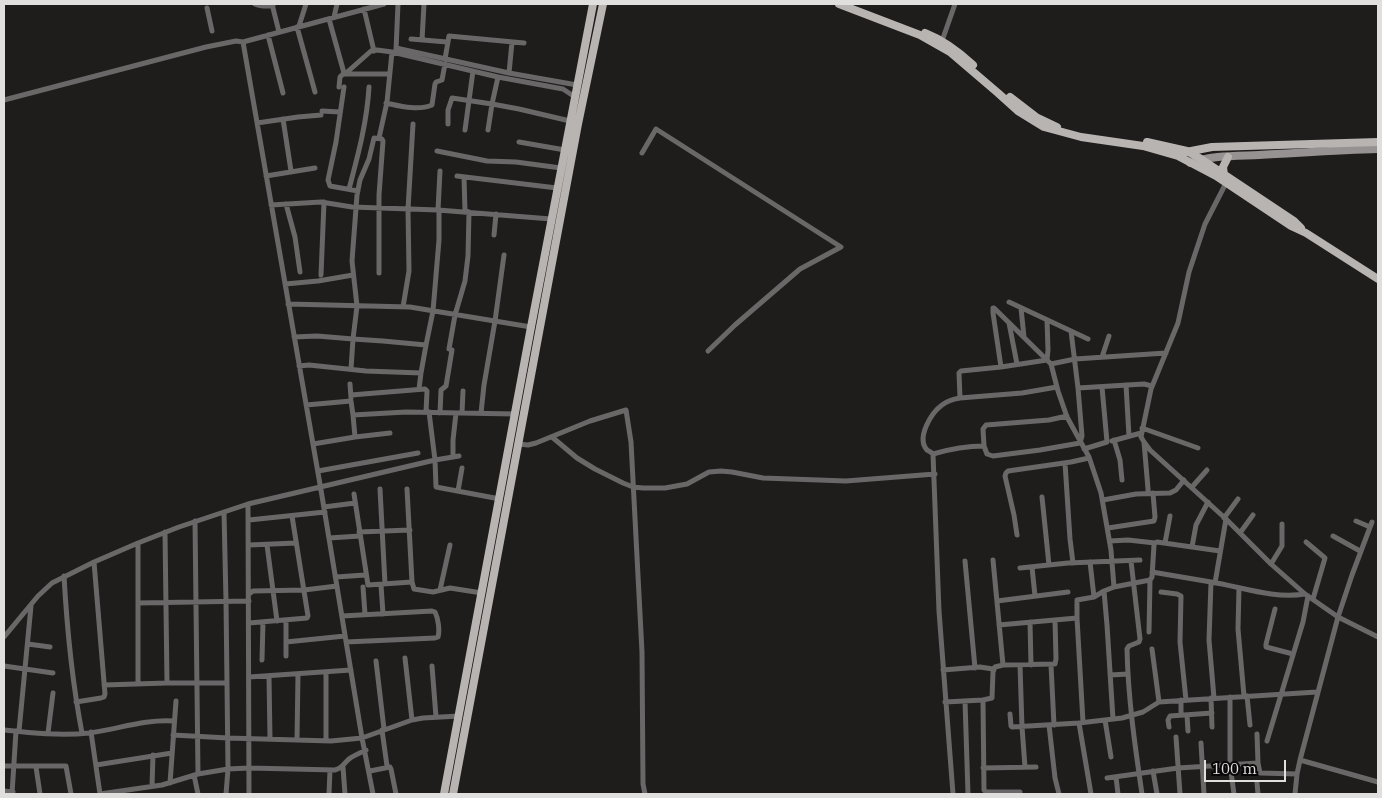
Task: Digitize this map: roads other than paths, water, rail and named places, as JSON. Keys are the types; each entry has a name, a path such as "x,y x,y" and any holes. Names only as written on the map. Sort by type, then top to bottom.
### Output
{"main road":[{"path":"444,794 593,4"},
{"path":"453,794 578,124 603,4"},
{"path":"838,4 920,35 950,52 1018,111 1044,127 1081,136 1143,146 1178,156 1225,179"},
{"path":"850,4 936,37 966,58 1018,104 1036,117 1053,125 1065,129 1141,141 1187,151 1201,159 1225,179 1291,226 1306,233 1378,279"},
{"path":"1190,163 1201,159 1360,146 1378,142"},
{"path":"1178,156 1187,151 1212,147 1360,146 1378,149"},
{"path":"1225,179 1223,167 1228,157"}],"street":[{"path":"255,4 265,7 272,5 279,32"},
{"path":"306,4 298,27 315,92"},
{"path":"337,4 332,18 345,74"},
{"path":"4,100 206,47 236,41 243,42 362,8 384,4"},
{"path":"351,369 356,306 352,261 358,191 386,104 389,74 394,51 398,4"},
{"path":"422,40 424,4"},
{"path":"942,41 955,4"},
{"path":"207,8 212,31"},
{"path":"362,8 374,51"},
{"path":"268,35 283,94"},
{"path":"386,104 417,108 430,106 433,103 435,84 442,80 442,61 448,38 451,36 524,43"},
{"path":"412,39 447,42"},
{"path":"243,42 373,794"},
{"path":"509,74 512,42"},
{"path":"358,191 330,186 328,180 340,112 340,77 371,51 394,51 509,74 577,85"},
{"path":"442,61 498,77 563,89 575,97"},
{"path":"465,130 473,71"},
{"path":"345,74 389,74"},
{"path":"488,130 498,77"},
{"path":"349,189 363,136 369,87"},
{"path":"448,124 448,110 452,98 519,109 570,121"},
{"path":"257,123 298,116 340,112"},
{"path":"283,119 291,171"},
{"path":"403,307 409,271 408,209 413,124"},
{"path":"642,153 656,129 841,247 800,269 708,351"},
{"path":"363,136 383,141 378,208 379,272"},
{"path":"519,142 565,150"},
{"path":"437,151 487,160 561,168"},
{"path":"266,176 316,168"},
{"path":"419,388 420,373 433,311 439,240 440,171"},
{"path":"457,176 557,188"},
{"path":"464,177 465,211 469,212"},
{"path":"1108,528 1154,521 1151,493 1148,493 1142,430 1152,386 1178,323 1189,272 1205,224 1225,179"},
{"path":"271,205 324,202 356,208 438,210 552,219"},
{"path":"321,275 324,202"},
{"path":"286,204 295,236 300,272"},
{"path":"440,413 441,390 446,386 455,315 465,281 468,256 469,212"},
{"path":"494,235 496,214"},
{"path":"481,414 504,255"},
{"path":"285,284 353,275"},
{"path":"1009,302 1088,339"},
{"path":"288,304 403,307 531,327"},
{"path":"1001,367 993,308 1049,362"},
{"path":"1021,308 1024,338"},
{"path":"1047,320 1049,362 1067,416 1089,458 1103,500 1110,541 1114,587"},
{"path":"1008,322 1017,364"},
{"path":"1071,331 1082,436 1080,443"},
{"path":"294,337 317,336 353,340 383,340 426,345"},
{"path":"1102,357 1109,336"},
{"path":"960,398 958,373 961,370 1075,359 1166,353"},
{"path":"299,366 309,365 420,373"},
{"path":"350,384 356,437"},
{"path":"1078,388 1144,384 1152,386"},
{"path":"1126,385 1130,436"},
{"path":"1102,386 1107,442"},
{"path":"953,794 939,611 935,474 933,454 926,449 923,441 924,431 932,414 942,405 960,398 1022,393 1057,387"},
{"path":"306,405 419,388 425,389 427,391 435,460 436,487 500,499"},
{"path":"4,637 46,588 64,576 165,532 248,504 456,456 453,440 463,390"},
{"path":"518,444 528,445 590,421 626,410 631,442 642,652 643,784 645,794"},
{"path":"353,415 406,412 515,414"},
{"path":"1067,416 1049,420 986,425 983,430 984,446 987,454 993,456 1080,443"},
{"path":"1084,449 1130,436 1142,430 1198,448"},
{"path":"313,444 390,433"},
{"path":"552,437 577,458 633,487 644,488 687,484 709,472 721,471 785,480 846,481 935,474"},
{"path":"1114,440 1120,460 1122,480"},
{"path":"1144,442 1150,450 1225,518 1271,564 1309,596 1338,617 1378,636"},
{"path":"933,454 948,449 984,446"},
{"path":"318,471 418,453"},
{"path":"1017,535 1005,476 1006,473 1008,471 1089,458"},
{"path":"1065,463 1073,563"},
{"path":"458,491 462,468"},
{"path":"1192,487 1207,470"},
{"path":"1103,500 1136,494 1170,493 1174,492 1184,480"},
{"path":"380,489 383,531 383,614"},
{"path":"407,489 413,587 418,590 433,592 450,588 482,593"},
{"path":"354,494 368,585 412,582"},
{"path":"1042,497 1049,565"},
{"path":"1212,727 1213,698 1209,640 1213,582 1225,518 1238,499"},
{"path":"1192,547 1196,525 1208,502"},
{"path":"249,520 292,516 355,503"},
{"path":"248,504 249,794"},
{"path":"224,512 228,738 226,794"},
{"path":"1240,533 1253,515"},
{"path":"249,623 308,618 292,516"},
{"path":"1165,543 1170,516"},
{"path":"195,521 196,775 198,794"},
{"path":"1295,794 1296,774 1338,617 1360,551 1371,525 1356,521"},
{"path":"1271,564 1282,546 1282,524"},
{"path":"329,538 383,531 410,530"},
{"path":"165,532 167,683"},
{"path":"1333,536 1360,551"},
{"path":"1110,541 1158,542 1220,551"},
{"path":"1267,741 1309,596 1325,558 1306,542"},
{"path":"138,543 138,683"},
{"path":"249,545 296,543"},
{"path":"1149,632 1150,580 1155,543"},
{"path":"267,545 277,621"},
{"path":"440,590 450,545"},
{"path":"993,560 1003,665"},
{"path":"1020,568 1140,560"},
{"path":"965,561 975,668"},
{"path":"1131,561 1140,639 1139,642 1129,646 1127,649 1128,674 1131,716 1142,794"},
{"path":"76,702 104,697 94,562"},
{"path":"1090,562 1094,597"},
{"path":"1032,567 1036,596"},
{"path":"1152,572 1213,582 1268,594 1309,596"},
{"path":"336,577 365,575"},
{"path":"64,576 66,625 82,733"},
{"path":"1091,794 1081,723 1077,600 1094,597 1114,587 1150,580"},
{"path":"249,594 253,591 304,590 337,586"},
{"path":"363,587 365,614"},
{"path":"1239,588 1238,639 1250,724"},
{"path":"1104,591 1113,719"},
{"path":"997,601 1068,592"},
{"path":"1161,592 1181,596 1180,649 1184,715 1188,731"},
{"path":"138,603 249,601"},
{"path":"4,791 12,793 31,606"},
{"path":"1275,609 1266,647 1293,654"},
{"path":"286,642 434,638 438,637 439,633 435,612 432,611 342,616"},
{"path":"999,625 1077,618"},
{"path":"943,670 994,669 1003,665 1055,664 1055,620"},
{"path":"286,621 286,656"},
{"path":"262,660 263,622"},
{"path":"1030,622 1031,665"},
{"path":"28,644 50,647"},
{"path":"1152,649 1159,702"},
{"path":"405,658 412,720"},
{"path":"376,661 387,766 391,769 396,794"},
{"path":"1020,665 1025,767"},
{"path":"1051,665 1055,778 1059,794"},
{"path":"4,666 53,673"},
{"path":"432,666 436,716"},
{"path":"946,702 992,698 994,669"},
{"path":"249,677 351,670"},
{"path":"326,672 326,741"},
{"path":"298,674 298,740"},
{"path":"1110,675 1128,674"},
{"path":"269,676 270,739"},
{"path":"104,684 227,683"},
{"path":"1010,714 1012,727 1081,723 1131,716 1143,712 1159,702 1317,692"},
{"path":"48,733 52,694"},
{"path":"1230,697 1230,764 1234,794"},
{"path":"983,700 984,790 991,793 1020,792"},
{"path":"170,783 176,701"},
{"path":"966,701 968,794"},
{"path":"1169,727 1168,718 1212,713"},
{"path":"173,735 326,741 362,738 412,720 436,716 459,716"},
{"path":"1105,720 1111,756"},
{"path":"4,730 82,733 150,721 174,721"},
{"path":"91,732 100,794 170,783 196,775 228,770 249,768 340,769 348,759 366,750"},
{"path":"1258,734 1260,773 1296,774"},
{"path":"1176,737 1180,794"},
{"path":"1201,743 1204,794"},
{"path":"96,765 172,752"},
{"path":"152,786 153,755"},
{"path":"1300,760 1378,782"},
{"path":"1107,778 1178,768 1258,763"},
{"path":"4,766 66,766 71,794"},
{"path":"370,771 387,766"},
{"path":"36,767 40,794"},
{"path":"342,767 346,794"},
{"path":"983,768 1036,767"},
{"path":"328,794 330,770"},
{"path":"1153,771 1157,794"},
{"path":"1116,777 1118,794"},
{"path":"1257,783 1258,794"}]}
